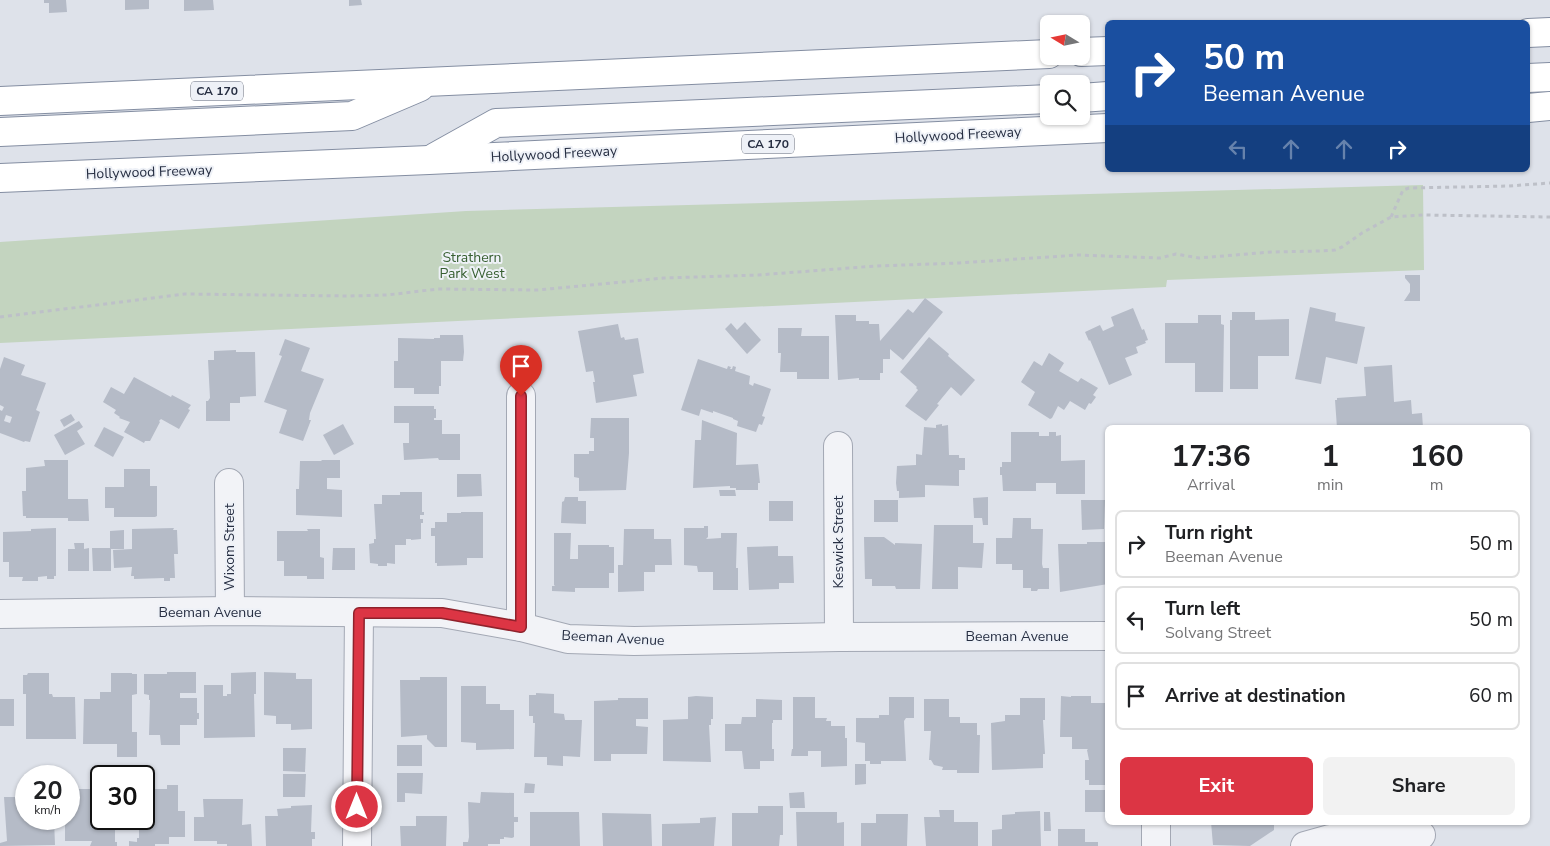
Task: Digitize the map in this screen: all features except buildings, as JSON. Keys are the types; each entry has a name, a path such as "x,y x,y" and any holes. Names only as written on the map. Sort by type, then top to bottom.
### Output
{"highway":[{"path":"1530,33 1550,32"},
{"path":"1090,52 1105,51"},
{"name":"CA 170","path":"0,101 1040,54"},
{"path":"1530,78 1550,77"},
{"path":"0,132 352,116 435,80"},
{"path":"1090,97 1105,96"},
{"path":"429,160 496,123 1040,99"},
{"path":"1530,108 1550,106"},
{"name":"Hollywood Freeway","path":"0,178 1105,128"}],"street":[{"path":"521,396 521,627"},
{"name":"Keswick Street","path":"838,446 839,637"},
{"name":"Wixom Street","path":"229,483 230,611"},
{"name":"Beeman Avenue","path":"0,614 230,611 442,613 521,627 568,639 634,641 839,637 1105,636"},
{"path":"357,846 359,613"},
{"path":"1156,825 1156,846"},
{"path":"1305,846 1330,840 1420,835"}],"path":[{"path":"1391,216 1403,190 1409,188 1509,186 1550,183"},
{"path":"0,318 185,294 348,296 387,295 438,289 538,290 664,278 758,275 876,266 959,263 1078,255 1160,258 1176,254 1199,258 1244,253 1335,250 1391,216 1550,217"}],"green space":[{"name":"Strathern Park West","path":"1423,185 1424,270 1167,280 1166,287 0,343 0,242 466,211"}],"route":[{"path":"357,807 359,613 442,613 521,627 521,396"}]}
